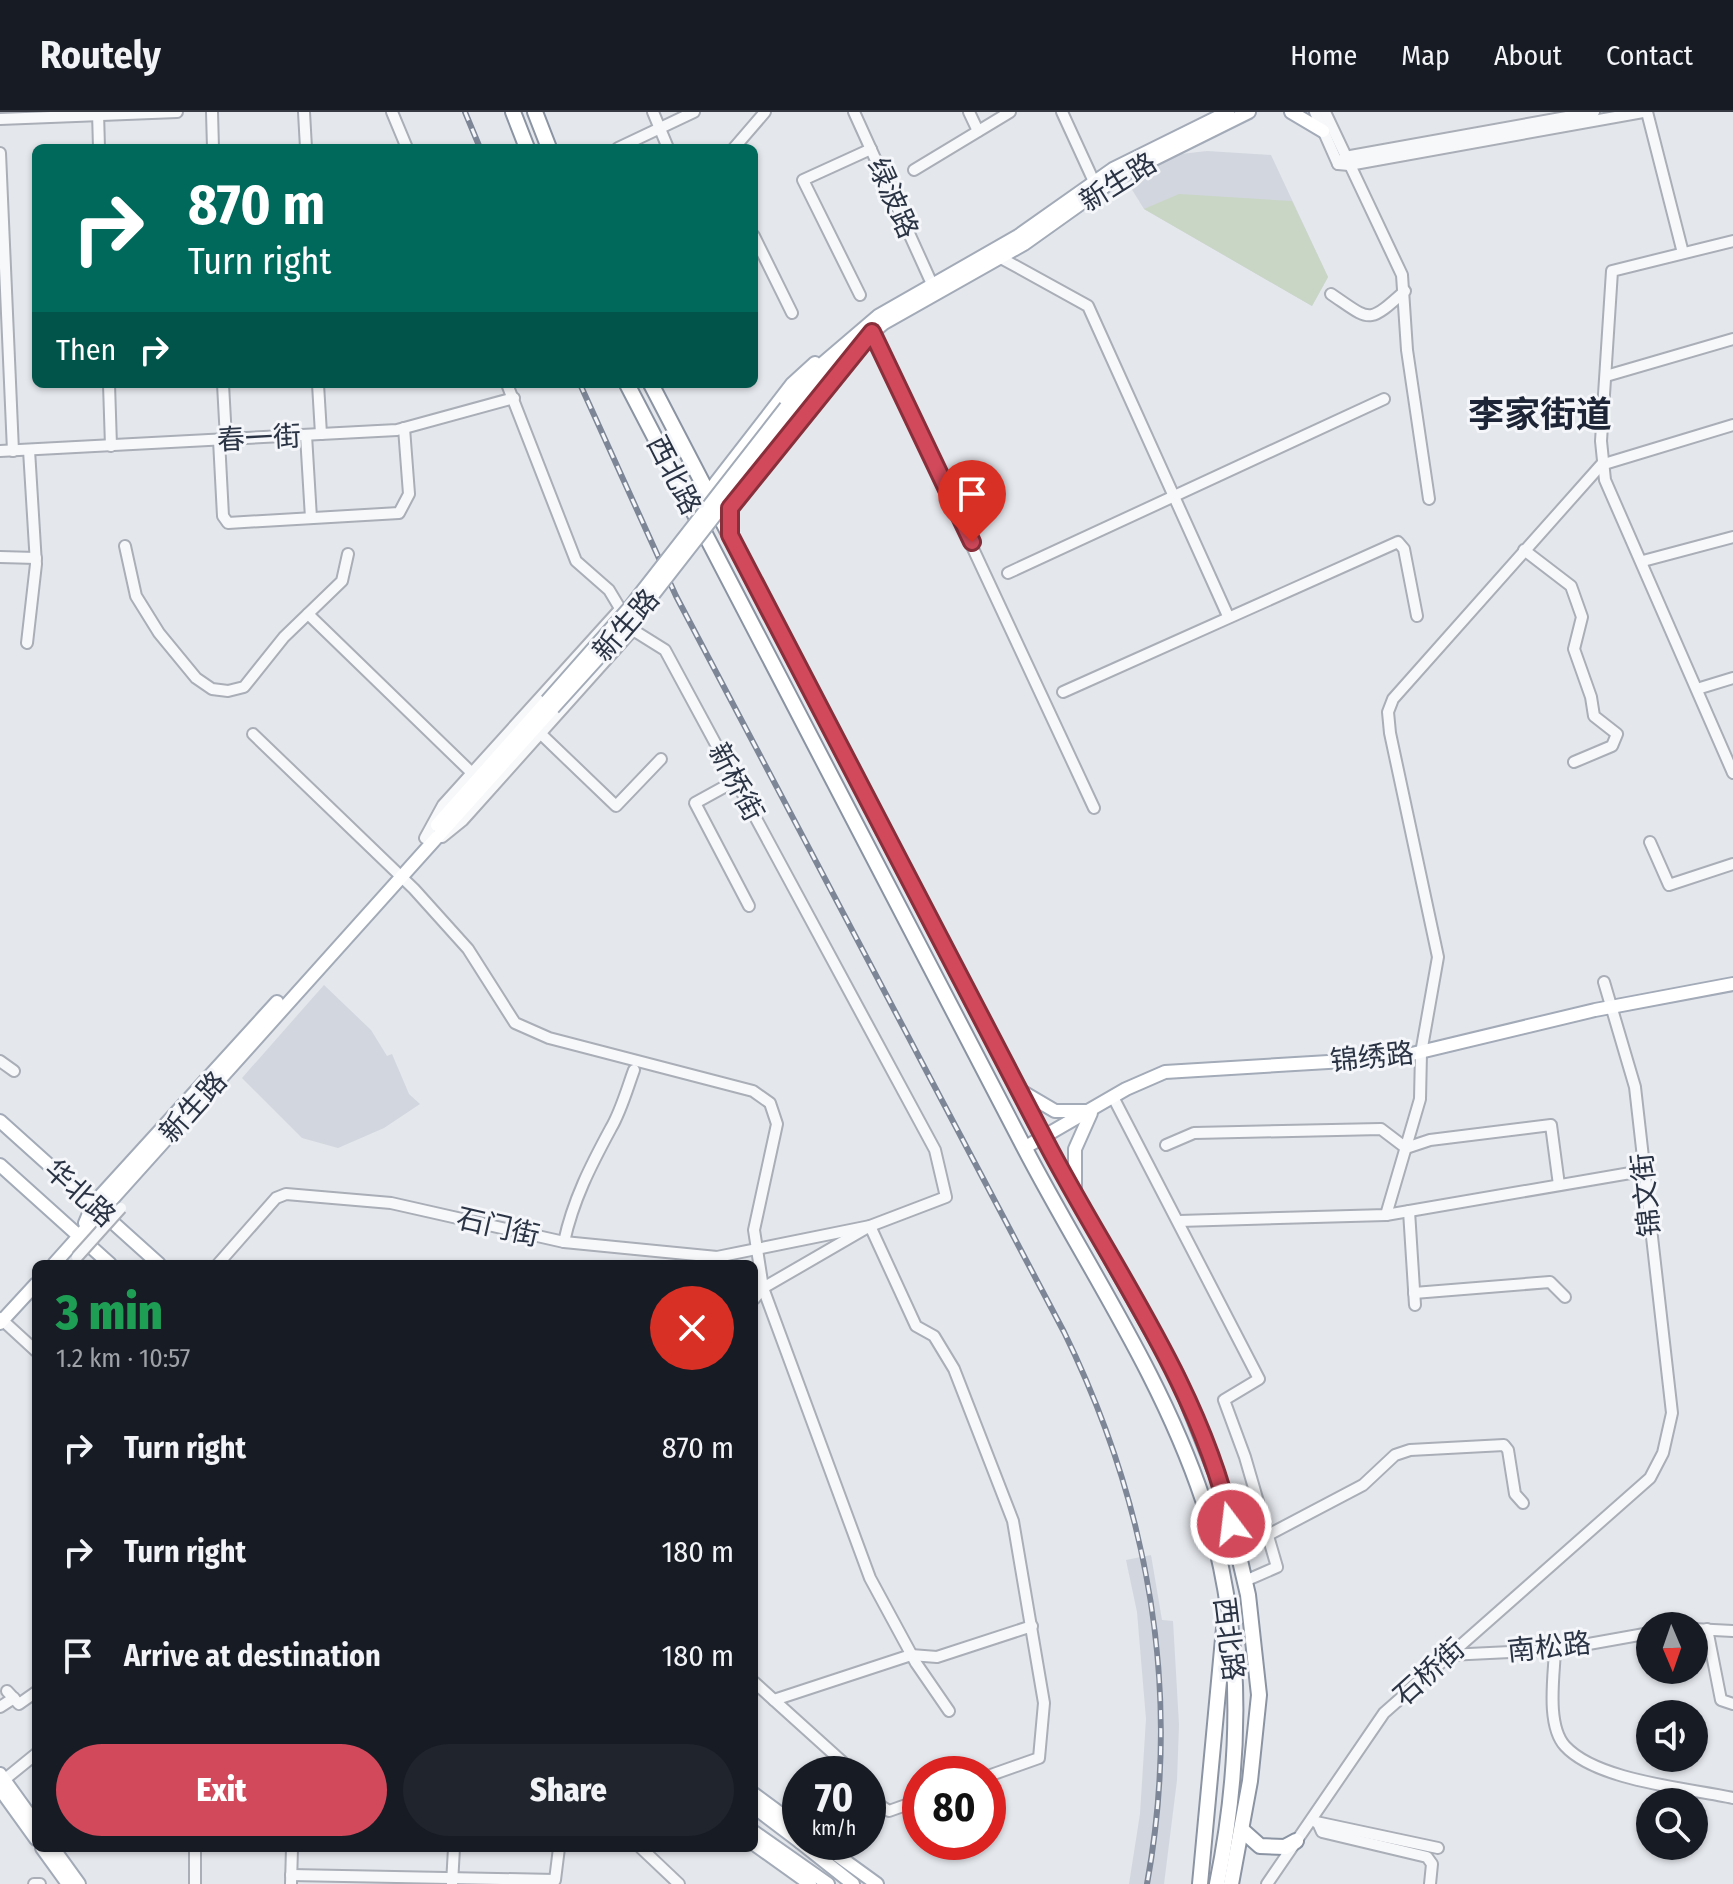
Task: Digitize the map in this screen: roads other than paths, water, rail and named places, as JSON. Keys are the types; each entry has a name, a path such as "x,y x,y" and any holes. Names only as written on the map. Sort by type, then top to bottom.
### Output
{"highway":[{"path":"513,112 525,144"},
{"path":"535,112 547,144"},
{"name":"西北路","path":"629,388 675,477 701,502 721,513 1044,1137 1177,1376 1225,1496 1245,1581 1259,1695 1242,1830 1231,1884"},
{"name":"西北路","path":"653,388 693,464 701,502 1024,1148 1156,1384 1203,1502 1226,1600 1236,1670 1232,1793 1217,1884"},
{"path":"1200,1884 1210,1807 1226,1600"},
{"path":"1242,1830 1260,1846 1285,1847 1296,1841"}],"main road":[{"name":"新生路","path":"790,411 830,369 872,332 903,311 1001,258 1142,153 1228,112"},
{"name":"新生路","path":"58,1260 80,1237 97,1208 550,705 638,614 841,346 878,316 1097,187 1249,112"},
{"path":"1291,112 1323,131"},
{"path":"721,513 872,332"},
{"path":"701,502 792,384 841,346"},
{"path":"693,464 708,473 732,463"},
{"name":"锦绣路","path":"1024,1148 1147,1078 1183,1069 1361,1062 1421,1053 1609,1008 1733,984"},
{"path":"1021,1091 1055,1111 1093,1111 1075,1149 1075,1194"},
{"name":"华北路","path":"0,1121 155,1260"},
{"name":"华北路","path":"0,1165 106,1260"},
{"path":"1,1321 32,1288"},
{"path":"1,1781 32,1819"},
{"path":"1,1781 32,1832"},
{"path":"758,1797 782,1815"},
{"path":"758,1810 782,1828"},
{"path":"758,1835 820,1883"},
{"path":"758,1847 820,1883"},
{"path":"758,1849 797,1884"},
{"path":"45,1852 68,1884"},
{"path":"56,1852 79,1884"},
{"path":"824,1860 853,1884"},
{"path":"844,1860 877,1884"}],"street":[{"path":"0,119 177,112"},
{"path":"212,112 213,144"},
{"path":"304,112 306,144"},
{"path":"392,112 405,144"},
{"path":"653,112 666,144"},
{"path":"626,144 694,112"},
{"path":"737,144 765,112"},
{"name":"绿波路","path":"854,112 932,284"},
{"path":"969,112 978,131"},
{"path":"914,170 1010,112"},
{"path":"1062,112 1097,187"},
{"path":"1315,112 1323,131 1344,162"},
{"path":"1325,112 1344,162 1402,275 1407,350 1429,499"},
{"path":"1344,162 1594,112"},
{"path":"1344,162 1645,112 1683,253"},
{"path":"98,114 99,144"},
{"path":"860,295 803,180 871,149"},
{"path":"0,153 13,451"},
{"path":"1733,241 1612,271 1601,465 1733,773"},
{"path":"758,244 792,313"},
{"path":"1001,258 1088,306 1228,616"},
{"path":"1331,294 1366,318 1374,317 1405,291"},
{"path":"872,332 1094,808"},
{"path":"1606,376 1733,339"},
{"path":"109,388 111,446"},
{"path":"223,388 223,516 228,523 399,513 409,494 404,428"},
{"path":"318,388 321,434"},
{"name":"新桥街","path":"509,388 576,561 609,590 633,630 665,650 935,1150 946,1197"},
{"name":"春一街","path":"0,451 404,428 514,398"},
{"path":"1008,573 1384,399"},
{"path":"1386,1215 1420,1099 1421,1053 1438,957 1388,712 1393,699 1601,465 1733,425"},
{"path":"306,435 311,518"},
{"path":"27,643 35,599 36,558 29,450"},
{"path":"648,606 679,571 721,513"},
{"path":"1643,561 1733,537"},
{"path":"1063,692 1398,542 1404,549 1417,616"},
{"path":"125,546 136,596 148,617 196,678 212,689 228,691 244,687 284,637 342,581 348,554"},
{"path":"1524,550 1571,586 1582,617 1574,649 1591,697 1594,716 1617,734 1612,746 1574,762"},
{"path":"0,557 36,558"},
{"path":"427,841 432,820 621,608"},
{"path":"308,614 472,773"},
{"path":"427,841 463,820 633,630"},
{"path":"1697,689 1733,678"},
{"path":"253,734 398,874 468,949 508,1015 525,1029 753,1091 770,1103 775,1113 776,1133 754,1230 758,1260"},
{"path":"541,734 616,806 661,759"},
{"path":"735,781 695,803 749,906"},
{"path":"1650,842 1669,885 1733,864"},
{"name":"锦文街","path":"1604,982 1609,1008 1635,1087 1642,1171 1672,1413"},
{"path":"0,1061 14,1071"},
{"path":"564,1242 571,1209 602,1140 611,1130 634,1070"},
{"path":"1113,1097 1259,1379 1224,1400 1277,1567 1245,1581"},
{"path":"1406,1148 1430,1140 1551,1125 1559,1185"},
{"path":"1166,1145 1194,1133 1381,1129 1406,1148"},
{"path":"1179,1221 1386,1215 1642,1171"},
{"name":"石门街","path":"222,1260 276,1198 286,1194 391,1203 564,1242 717,1257 870,1226 946,1197"},
{"path":"77,1257 121,1208"},
{"path":"1409,1211 1415,1305"},
{"path":"758,1294 763,1288 870,1226 916,1326 934,1336 954,1369 1013,1521 1044,1703 1039,1758 1006,1770"},
{"path":"758,1260 763,1288 786,1343 854,1541 911,1655 949,1711"},
{"path":"1414,1293 1550,1282 1565,1297"},
{"path":"1,1321 32,1348"},
{"name":"石桥街","path":"1267,1884 1296,1841 1314,1822 1384,1713 1650,1478 1663,1453 1672,1413"},
{"path":"1268,1535 1363,1485 1395,1455 1410,1450 1504,1445 1508,1450 1515,1494 1523,1503"},
{"path":"774,1700 911,1655 937,1657 1032,1626"},
{"path":"1708,1629 1733,1631"},
{"path":"1708,1634 1721,1700 1733,1704"},
{"name":"南松路","path":"1448,1655 1555,1650 1636,1636"},
{"path":"1555,1650 1552,1709 1564,1745 1595,1768 1733,1798"},
{"path":"758,1686 836,1756"},
{"path":"0,1707 10,1695 19,1704 32,1695"},
{"path":"1,1781 32,1757"},
{"path":"1314,1822 1438,1848"},
{"path":"1314,1822 1322,1832 1427,1857 1432,1864 1430,1884"},
{"path":"195,1852 195,1884"},
{"path":"292,1852 291,1879 452,1882 555,1880 558,1852"},
{"path":"452,1882 454,1852"},
{"path":"645,1852 679,1884"}],"railway":[{"path":"465,112 478,144"},
{"path":"582,388 676,596 1064,1332 1093,1398 1118,1465 1137,1532 1159,1671 1161,1741 1157,1812 1147,1884"}],"district":[{"name":"李家街道","path":"1540,415"}]}
